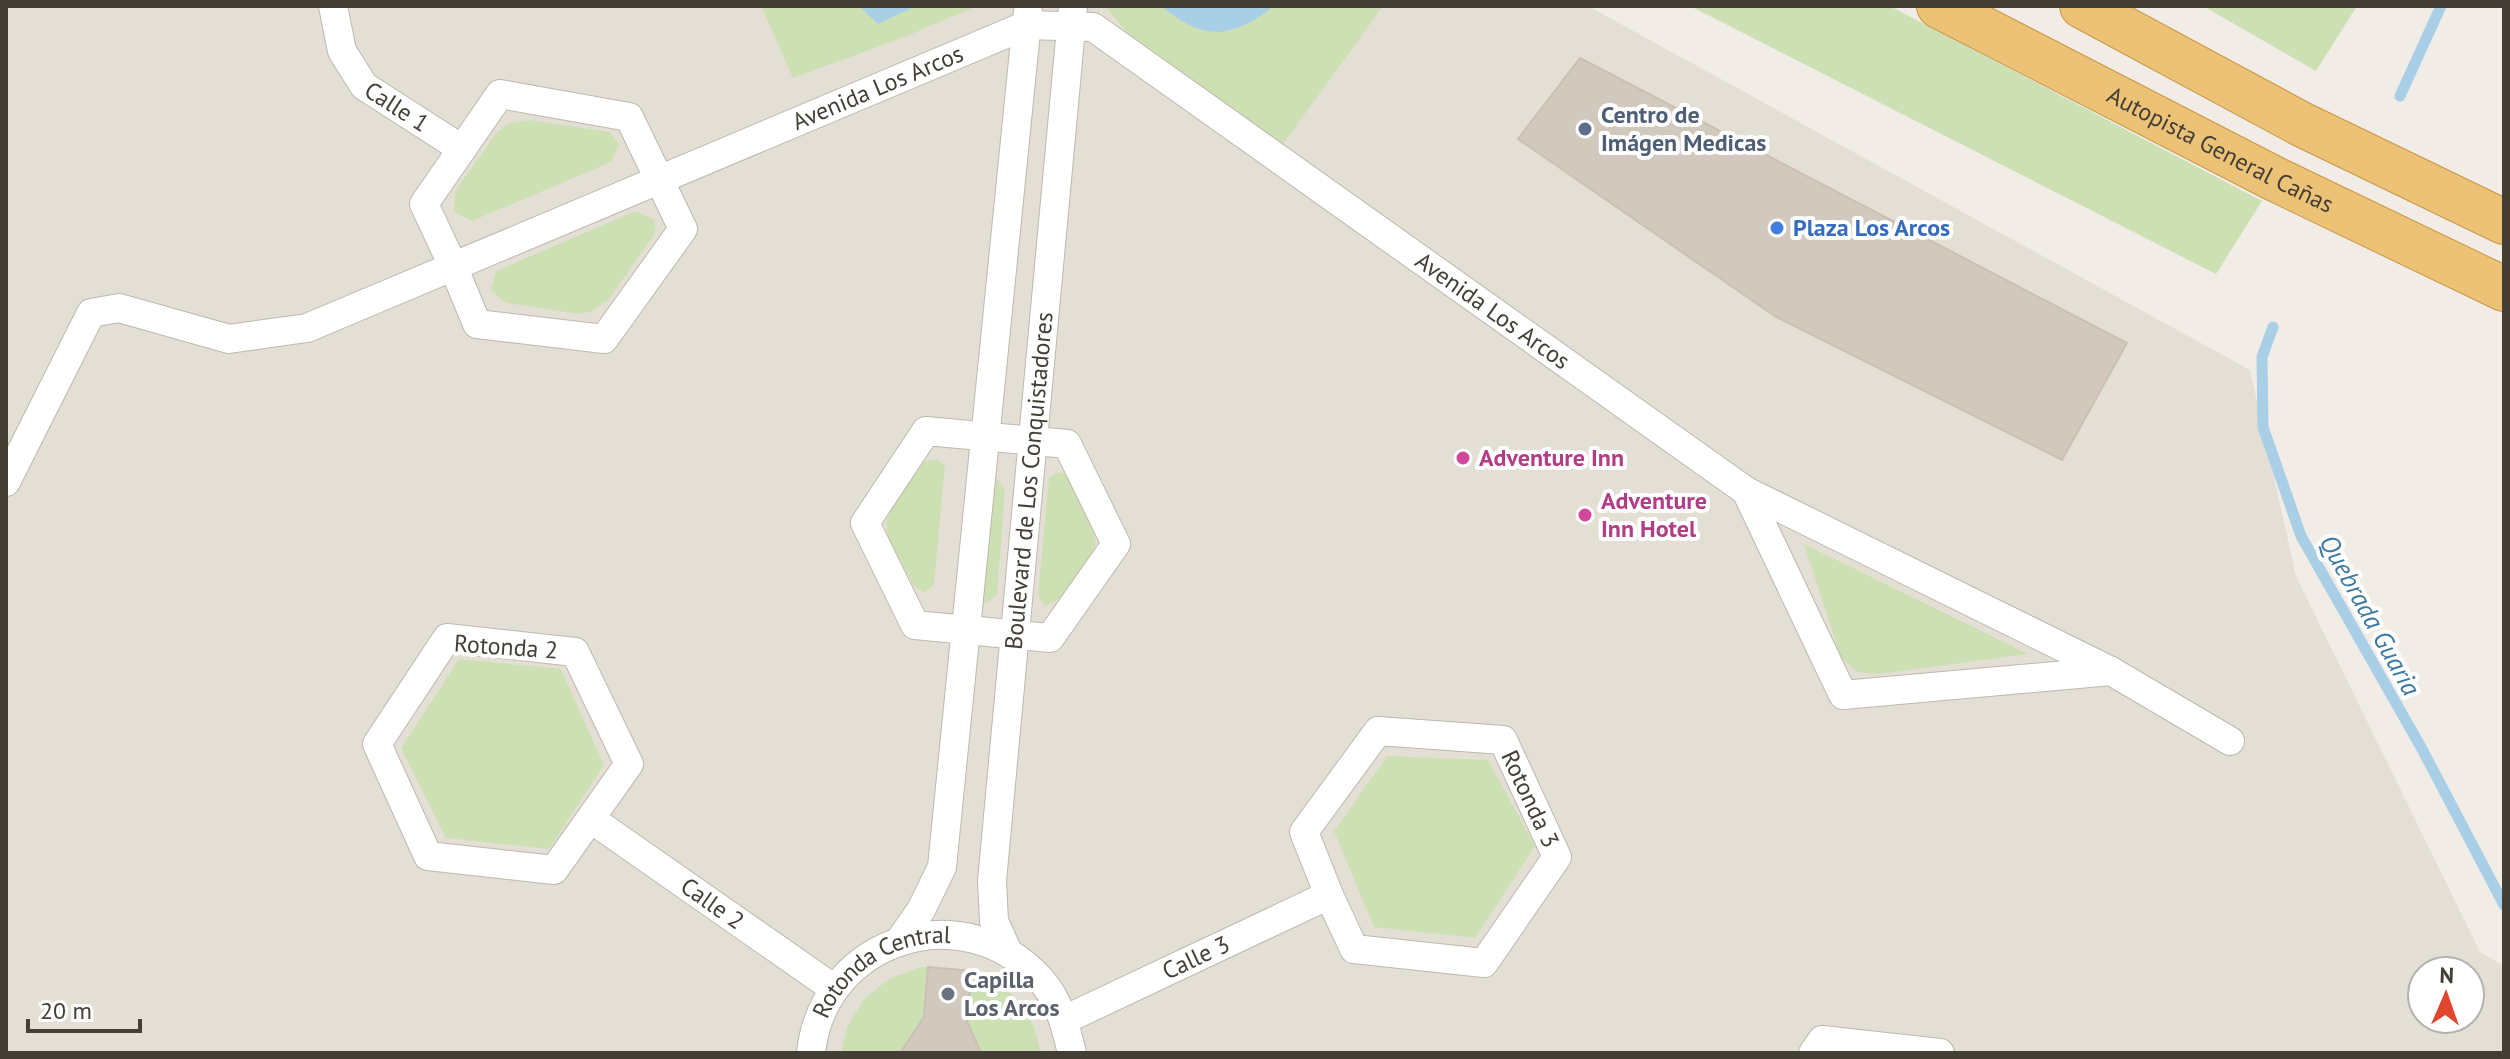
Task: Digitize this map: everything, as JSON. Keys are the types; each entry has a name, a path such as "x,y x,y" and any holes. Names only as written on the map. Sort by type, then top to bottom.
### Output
{"highway":[{"name":"Autopista General Cañas","path":"1939,6 2275,179 2504,289"},
{"path":"2082,6 2301,124 2504,222"},
{"path":"2097,6 2301,124"}],"street":[{"name":"Calle 1","path":"333,6 342,51 364,86 462,149"},
{"name":"Avenida Los Arcos","path":"6,482 91,313 119,308 229,339 307,328 660,181 1027,15 1072,15 1746,491 2111,671 2230,741"},
{"name":"Boulevard de Los Conquistadores","path":"900,940 921,910 942,867 1027,15"},
{"name":"Boulevard de Los Conquistadores","path":"1008,952 994,921 992,881 1072,15"},
{"path":"500,94 629,117 660,181 683,229 604,339 477,324 424,204 500,94"},
{"path":"926,431 1033,441 1067,444 1116,544 1050,638 915,625 865,523 926,431"},
{"name":"Avenida Los Arcos","path":"1746,491 1843,695 2111,671"},
{"name":"Rotonda 2","path":"447,638 575,652 629,764 591,819 554,870 428,856 377,744 447,638"},
{"name":"Rotonda 3","path":"1378,731 1503,740 1557,857 1484,963 1354,949 1329,895 1304,832 1378,731"},
{"name":"Calle 2","path":"591,819 833,988"},
{"name":"Calle 3","path":"1064,1020 1329,895"},
{"name":"Rotonda Central","path":"811,1053 813,1030 833,988 863,959 900,940 937,934 973,938 1008,952 1042,981 1064,1020 1072,1053"},
{"path":"1813,1053 1822,1040 1940,1053"}],"shaded area":[{"path":"6,6 1588,6 2250,370 2296,576 2480,952 2485,955 2406,955 2406,1035 2486,1035 2486,956 2504,966 2504,1053 6,1053"}],"green space":[{"path":"761,6 977,6 902,38 793,78"},
{"path":"1105,6 1383,6 1283,144 1128,34"},
{"path":"1690,6 1890,6 2262,201 2216,274"},
{"path":"2203,6 2357,6 2316,71"},
{"path":"529,120 610,132 619,144 611,162 472,221 454,212 455,191 497,132 510,123"},
{"path":"635,211 654,219 656,232 609,299 593,311 579,314 506,303 491,290 496,271"},
{"path":"936,459 945,466 934,584 925,593 913,585 888,538 886,523 893,504 925,461"},
{"path":"1059,472 1069,476 1093,524 1096,544 1092,558 1059,599 1045,606 1038,595 1049,477"},
{"path":"994,474 1005,490 997,595 983,605 970,590"},
{"path":"1804,544 2028,654 1879,674 1858,672 1841,658"},
{"path":"459,659 561,669 604,765 549,849 446,838 401,748"},
{"path":"1387,756 1488,760 1535,846 1475,938 1374,927 1334,831"},
{"path":"928,967 924,1017 900,1053 841,1053 847,1027 864,999 890,978"},
{"path":"972,971 998,984 1021,1005 1033,1025 1041,1053 981,1053 967,1021"}],"water":[{"path":"859,6 916,6 878,24"},
{"path":"1161,6 1274,6 1244,25 1218,32 1191,26"}],"building":[{"name":"Plaza Los Arcos","path":"1580,58 2127,343 2062,460 1776,317 1518,139"},
{"name":"Capilla Los Arcos","path":"928,967 972,971 967,1021 981,1053 900,1053 924,1017"}],"waterway":[{"name":"Quebrada Guaria","path":"2400,96 2441,6"},
{"name":"Quebrada Guaria","path":"2273,327 2262,357 2263,427 2301,536 2422,749 2504,905"}],"place":[{"name":"Centro de Imágen Medicas","path":"1585,129"},
{"name":"Plaza Los Arcos","path":"1777,228"},
{"name":"Adventure Inn","path":"1463,458"},
{"name":"Adventure Inn Hotel","path":"1585,515"},
{"name":"Capilla Los Arcos","path":"948,994"}]}
